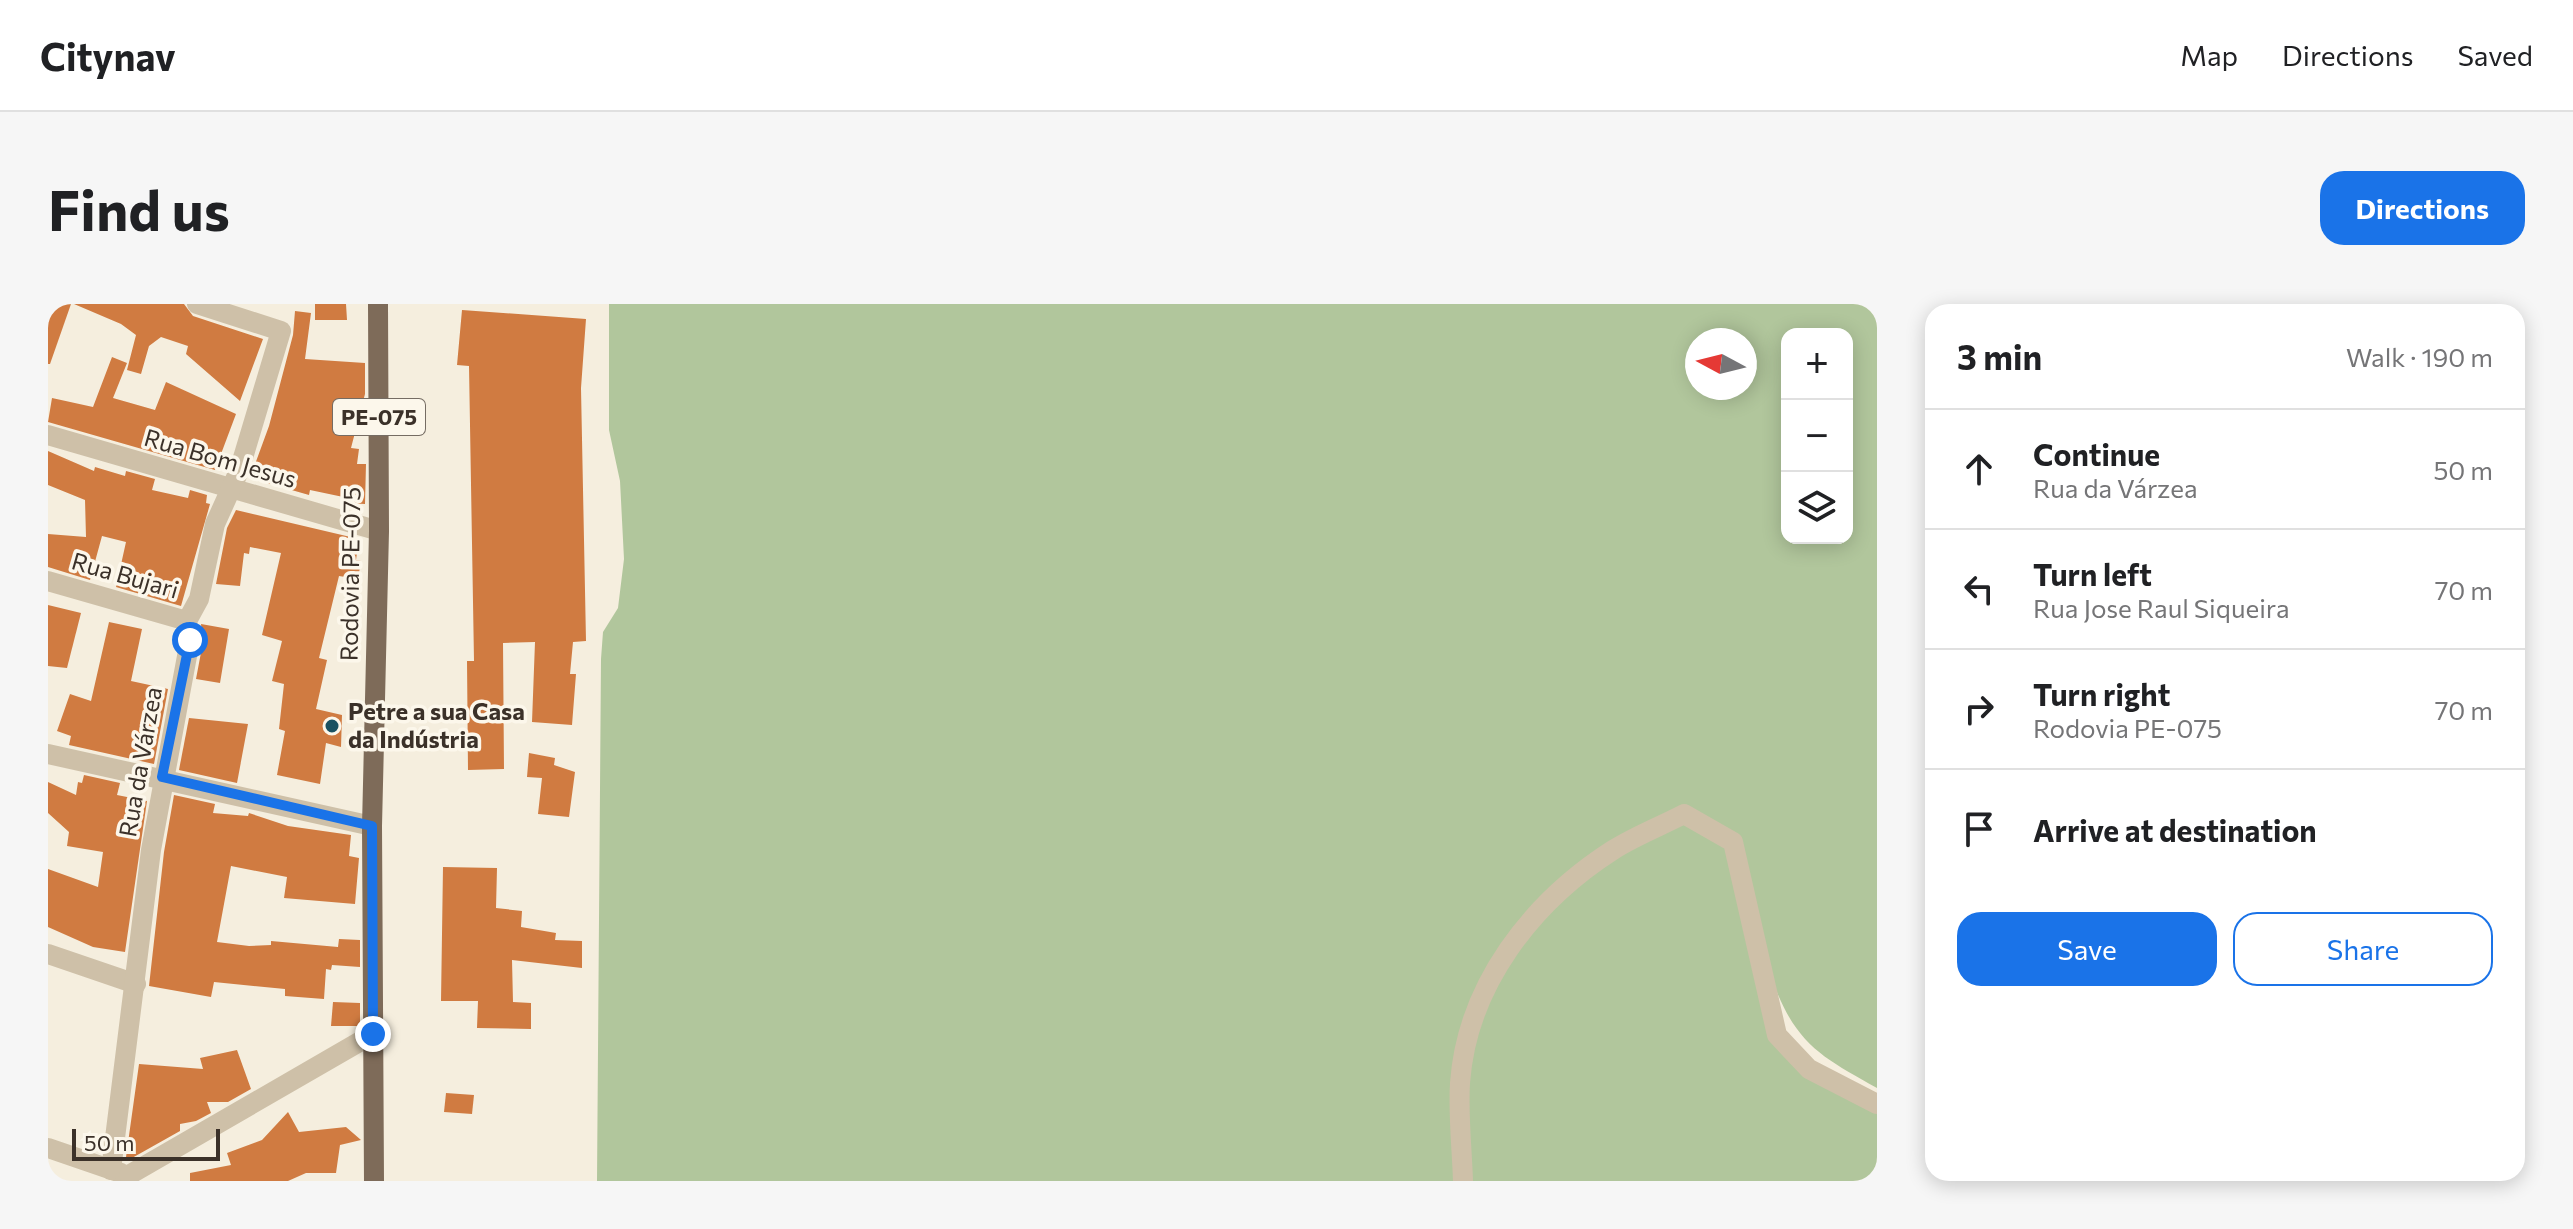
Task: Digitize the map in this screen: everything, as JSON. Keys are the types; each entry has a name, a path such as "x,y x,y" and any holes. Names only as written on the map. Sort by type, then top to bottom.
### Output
{"main road":[{"name":"Rodovia PE-075","path":"374,1181 372,826 379,531 378,304"}],"street":[{"name":"Rua da Várzea","path":"122,1175 136,984 162,777 190,640 187,621 199,599 215,524 239,471 281,331 197,304"},
{"name":"Rua Bom Jesus","path":"48,435 379,531"},
{"name":"Rua Bujari","path":"48,581 187,621"},
{"path":"48,754 372,826"},
{"path":"1463,1181 1460,1082 1473,1015 1509,944 1557,894 1613,850 1684,814 1733,842 1777,1035 1809,1069 1877,1104"},
{"path":"48,954 136,984"},
{"path":"48,1148 122,1175 373,1034"}],"green space":[{"path":"609,304 1877,304 1877,1088 1816,1050 1794,1025 1776,990 1777,1036 1877,1104 1877,1181 597,1181 601,659 603,632 618,608 624,559 620,481 609,430"}],"building":[{"path":"48,304 71,304 50,364 48,364"},
{"path":"74,304 184,304 193,316 263,339 240,401 186,354 188,346 161,337 149,346 141,374 127,370 136,335 121,324"},
{"path":"315,304 346,304 347,320 315,320"},
{"path":"462,310 586,319 581,388 586,641 573,642 570,674 576,674 572,725 532,722 535,642 503,643 504,769 468,770 467,661 474,661 469,366 457,365"},
{"path":"295,311 311,313 305,359 365,363 365,394 351,448 359,449 357,464 366,464 365,504 347,503 348,498 310,490 309,495 250,478 269,426 293,335"},
{"path":"112,357 127,363 113,398 155,410 166,382 236,414 215,470 48,422 52,398 93,407"},
{"path":"48,451 94,471 95,467 125,476 126,471 155,479 152,490 188,498 190,490 207,495 206,503 210,504 181,606 116,587 126,542 102,536 90,580 48,567 48,534 86,537 85,500 48,485"},
{"path":"236,510 359,539 356,560 361,561 358,579 339,576 319,658 327,660 316,709 342,715 341,747 326,743 320,784 277,775 285,731 279,729 284,684 272,681 282,641 262,635 281,553 250,547 249,554 244,553 240,586 216,584 227,528"},
{"path":"48,605 81,613 67,668 48,666"},
{"path":"109,622 142,629 131,681 168,689 154,764 69,745 71,736 57,731 70,694 91,701"},
{"path":"201,624 229,629 220,683 196,679 203,642"},
{"path":"189,718 248,724 237,783 179,770"},
{"path":"529,753 555,758 554,765 575,772 569,817 538,814 542,778 527,777"},
{"path":"84,775 120,783 117,795 147,801 125,952 93,947 48,927 48,869 98,887 103,852 67,846 69,832 48,813 48,782 76,795 78,782 82,783"},
{"path":"174,795 215,804 213,813 248,816 249,813 288,826 351,835 349,856 359,858 355,904 284,898 287,877 231,866 217,942 249,946 271,945 271,941 338,947 339,939 360,940 360,967 332,965 331,970 326,969 324,999 285,996 285,989 214,982 211,997 149,986 164,852"},
{"path":"443,867 497,868 496,908 522,911 521,927 556,933 555,940 582,941 582,968 512,960 513,1002 531,1003 531,1029 477,1028 478,1001 441,1001"},
{"path":"333,1002 360,1003 360,1026 331,1026"},
{"path":"237,1050 251,1089 228,1102 207,1102 211,1113 196,1121 180,1124 180,1131 132,1158 126,1157 139,1064 203,1069 200,1058"},
{"path":"446,1093 474,1095 472,1114 444,1112"},
{"path":"288,1112 299,1132 346,1127 361,1140 340,1145 336,1173 306,1173 288,1181 190,1181 190,1173 231,1165 227,1153 262,1140"}],"place":[{"name":"Petre a sua Casa da Indústria","path":"332,726"}],"route":[{"path":"190,640 162,777 372,826 373,1034"}]}
